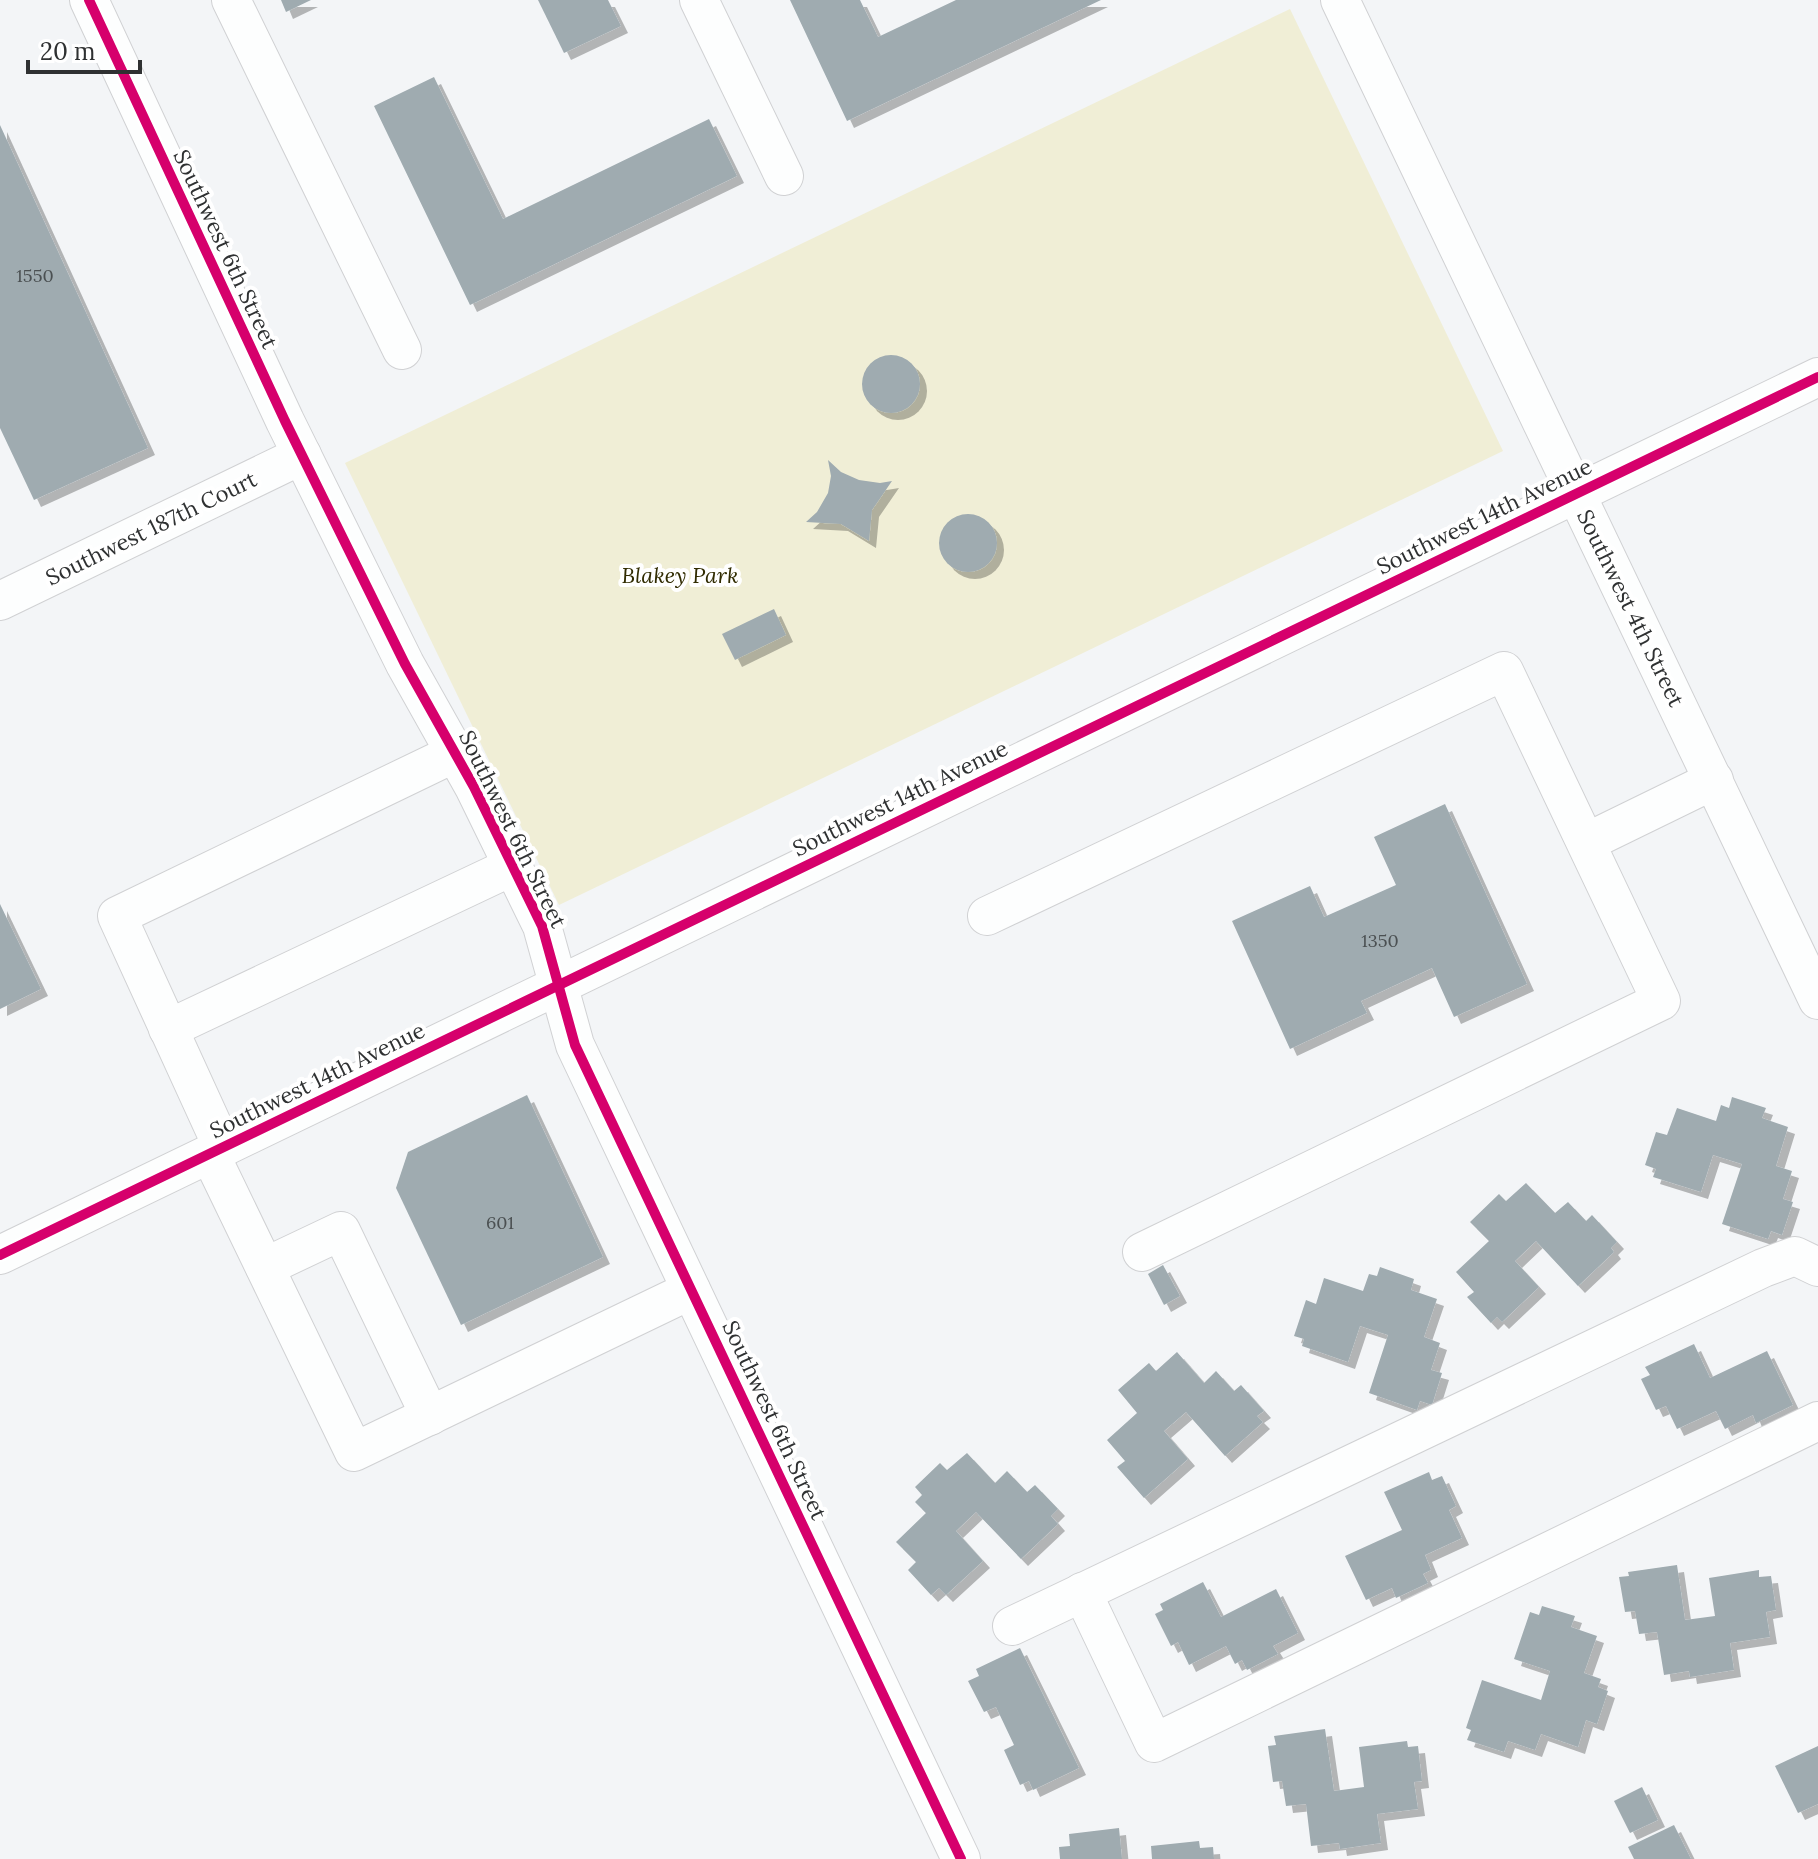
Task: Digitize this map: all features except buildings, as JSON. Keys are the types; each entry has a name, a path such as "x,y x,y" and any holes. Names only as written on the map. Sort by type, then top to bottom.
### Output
{"street":[{"name":"Southwest 6th Street","path":"89,0 302,455 405,664 455,753 542,926 575,1045 961,1859"},
{"path":"231,0 402,350"},
{"path":"699,0 784,176"},
{"name":"Southwest 4th Street","path":"1340,0 1818,1000"},
{"name":"Southwest 14th Avenue","path":"0,1255 1818,377"},
{"name":"Southwest 187th Court","path":"0,601 302,455"},
{"path":"987,916 1504,671 1661,1001 1142,1252"},
{"path":"455,753 117,916 168,1029 265,1267 354,1452 691,1290"},
{"path":"1587,842 1714,780"},
{"path":"168,1029 513,866"},
{"path":"265,1267 341,1231 430,1416"},
{"path":"1012,1626 1763,1268 1795,1256 1818,1267"},
{"path":"1082,1592 1154,1743 1818,1421"}],"green space":[{"name":"Blakey Park","path":"1290,9 1503,451 559,905 345,463"}],"cycle path":[{"path":"89,0 285,421 405,664 474,787 542,926 575,1045 961,1859"},
{"path":"0,1255 1818,377"}]}
